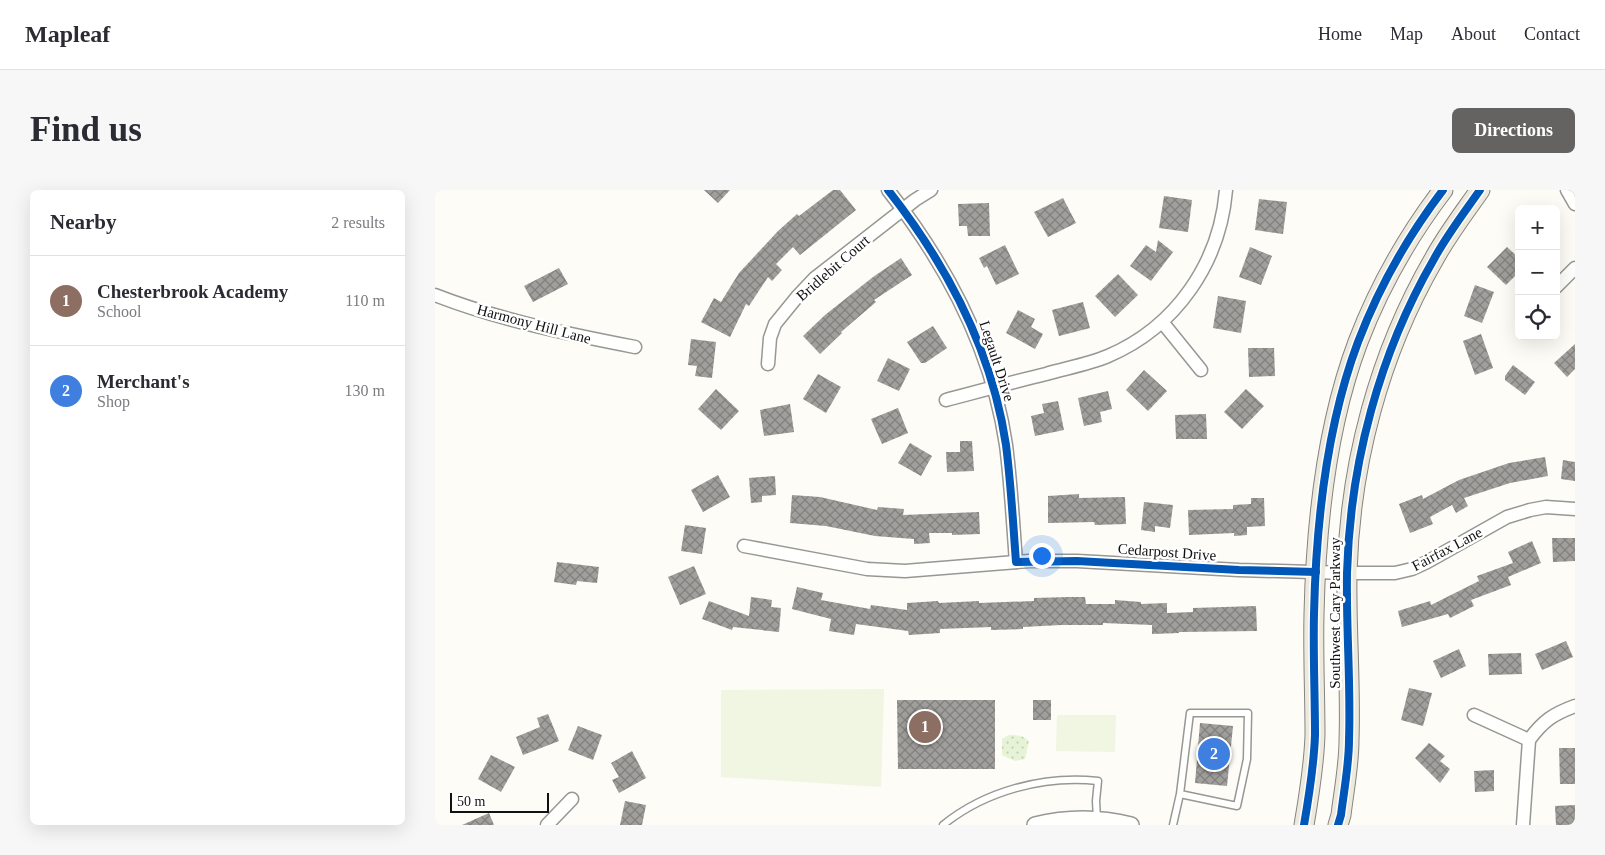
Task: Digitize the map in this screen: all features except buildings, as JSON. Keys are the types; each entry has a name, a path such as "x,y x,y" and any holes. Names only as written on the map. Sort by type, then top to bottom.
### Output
{"main road":[{"name":"Southwest Cary Parkway","path":"1303,825 1315,736 1314,624 1316,572 1324,483 1336,421 1358,342 1386,278 1421,219 1443,190"},
{"name":"Southwest Cary Parkway","path":"1339,825 1349,741 1347,573 1350,527 1360,456 1377,390 1402,324 1433,260 1480,190"}],"street":[{"name":"Legault Drive","path":"888,190 943,269 962,303 983,353 994,388 1005,443 1010,478 1016,562"},
{"name":"Bridlebit Court","path":"768,364 770,338 775,324 797,296 815,278 903,209 931,190"},
{"path":"946,400 1108,356 1142,337 1163,322 1183,300 1209,258 1222,218 1226,190"},
{"path":"1567,190 1575,204"},
{"path":"1560,283 1575,268"},
{"name":"Harmony Hill Lane","path":"435,295 564,334 635,347"},
{"path":"1163,322 1201,370"},
{"name":"Fairfax Lane","path":"1316,572 1395,572 1412,569 1446,553 1507,517 1546,507 1575,509"},
{"name":"Cedarpost Drive","path":"744,546 887,571 1016,562 1077,561 1239,570 1316,572"},
{"path":"1523,825 1529,740 1545,720 1575,706"},
{"path":"1474,715 1529,740"},
{"path":"547,825 572,799"},
{"path":"1035,825 1071,819 1131,825"}],"lane":[{"path":"1173,825 1180,794 1190,713 1248,713 1247,759 1237,806 1180,794"},
{"path":"943,825 956,814 984,799 1019,788 1079,779 1098,782 1097,822"}],"green space":[{"path":"884,689 881,787 721,777 721,690"},
{"path":"1057,715 1116,715 1115,752 1056,751"},
{"path":"1009,735 1022,736 1029,741 1025,759 1015,761 1002,755 1002,739"}],"cycle path":[{"path":"888,190 929,248 948,279 978,342 990,376 1006,445 1016,562 1077,561 1239,570 1316,572"},
{"path":"1304,825 1315,735 1314,629 1317,545 1325,476 1338,408 1358,342 1375,302 1406,244 1443,190"},
{"path":"1338,825 1341,815 1349,749 1347,594 1349,532 1361,451 1383,371 1415,295 1444,241 1480,190"}],"place":[{"name":"Chesterbrook Academy","path":"925,727"},
{"name":"Merchant's","path":"1214,754"}]}
